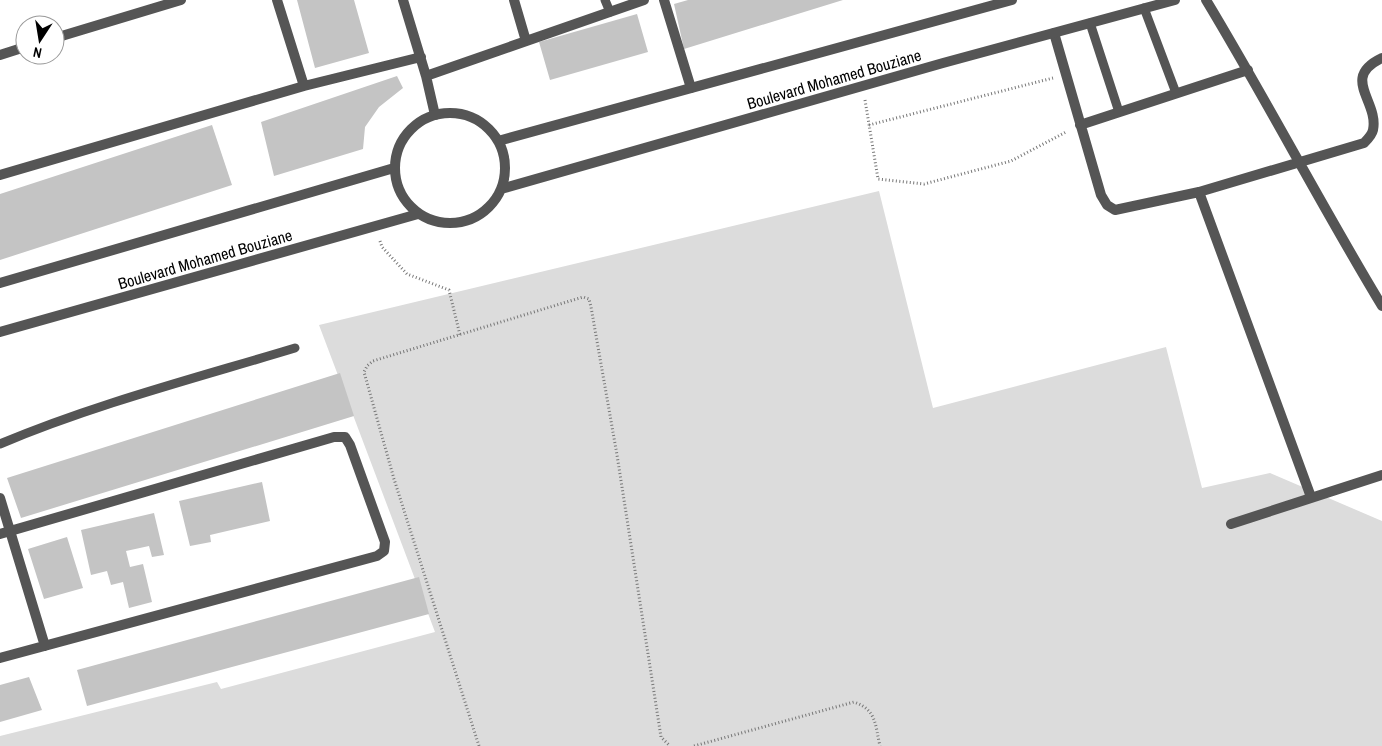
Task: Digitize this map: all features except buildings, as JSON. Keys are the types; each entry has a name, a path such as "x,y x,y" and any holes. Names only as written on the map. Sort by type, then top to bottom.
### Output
{"street":[{"path":"277,0 304,86"},
{"path":"403,0 421,57 435,114"},
{"path":"514,0 526,41"},
{"path":"426,76 644,0"},
{"path":"664,0 691,88"},
{"name":"Boulevard Mohamed Bouziane","path":"498,142 1012,0"},
{"name":"Boulevard Mohamed Bouziane","path":"501,189 1175,0"},
{"path":"1206,0 1248,70 1382,306"},
{"path":"65,35 176,1"},
{"path":"1054,33 1101,195 1107,205 1115,210 1199,192 1364,144 1373,132 1373,119 1362,84 1364,72 1369,65 1382,58"},
{"path":"0,55 15,51"},
{"path":"0,176 304,86 421,57"},
{"path":"1080,125 1248,70"},
{"path":"453,113 471,117 487,127 498,142 504,157 505,173 501,189 490,206 482,213 456,223 436,222 418,214 405,202 397,187 394,168 397,149 406,134 419,122 435,114 453,113"},
{"name":"Boulevard Mohamed Bouziane","path":"0,283 394,168"},
{"path":"1199,192 1311,497"},
{"name":"Boulevard Mohamed Bouziane","path":"0,332 418,214"},
{"path":"0,534 339,437 345,438 350,445 385,542 384,551 378,556 0,658"},
{"path":"1232,524 1382,475"},
{"path":"0,498 45,646"}],"lane":[{"path":"605,0 610,12"},
{"path":"1144,8 1176,93"},
{"path":"1090,23 1120,112"},
{"path":"0,444 38,428 295,348"}],"path":[{"path":"869,126 1065,74"},
{"path":"863,87 878,179 924,184 1011,161 1080,125"},
{"path":"374,227 382,247 407,274 449,290 460,335"},
{"path":"479,746 394,479 364,372 373,361 583,297 589,299 617,455 661,737 670,746"},
{"path":"694,746 854,702 865,706 873,715 880,746"}],"shaded area":[{"path":"879,191 933,408 1166,347 1202,488 1270,473 1382,521 1382,746 0,746 0,736 217,682 221,689 435,632 319,325"}]}
